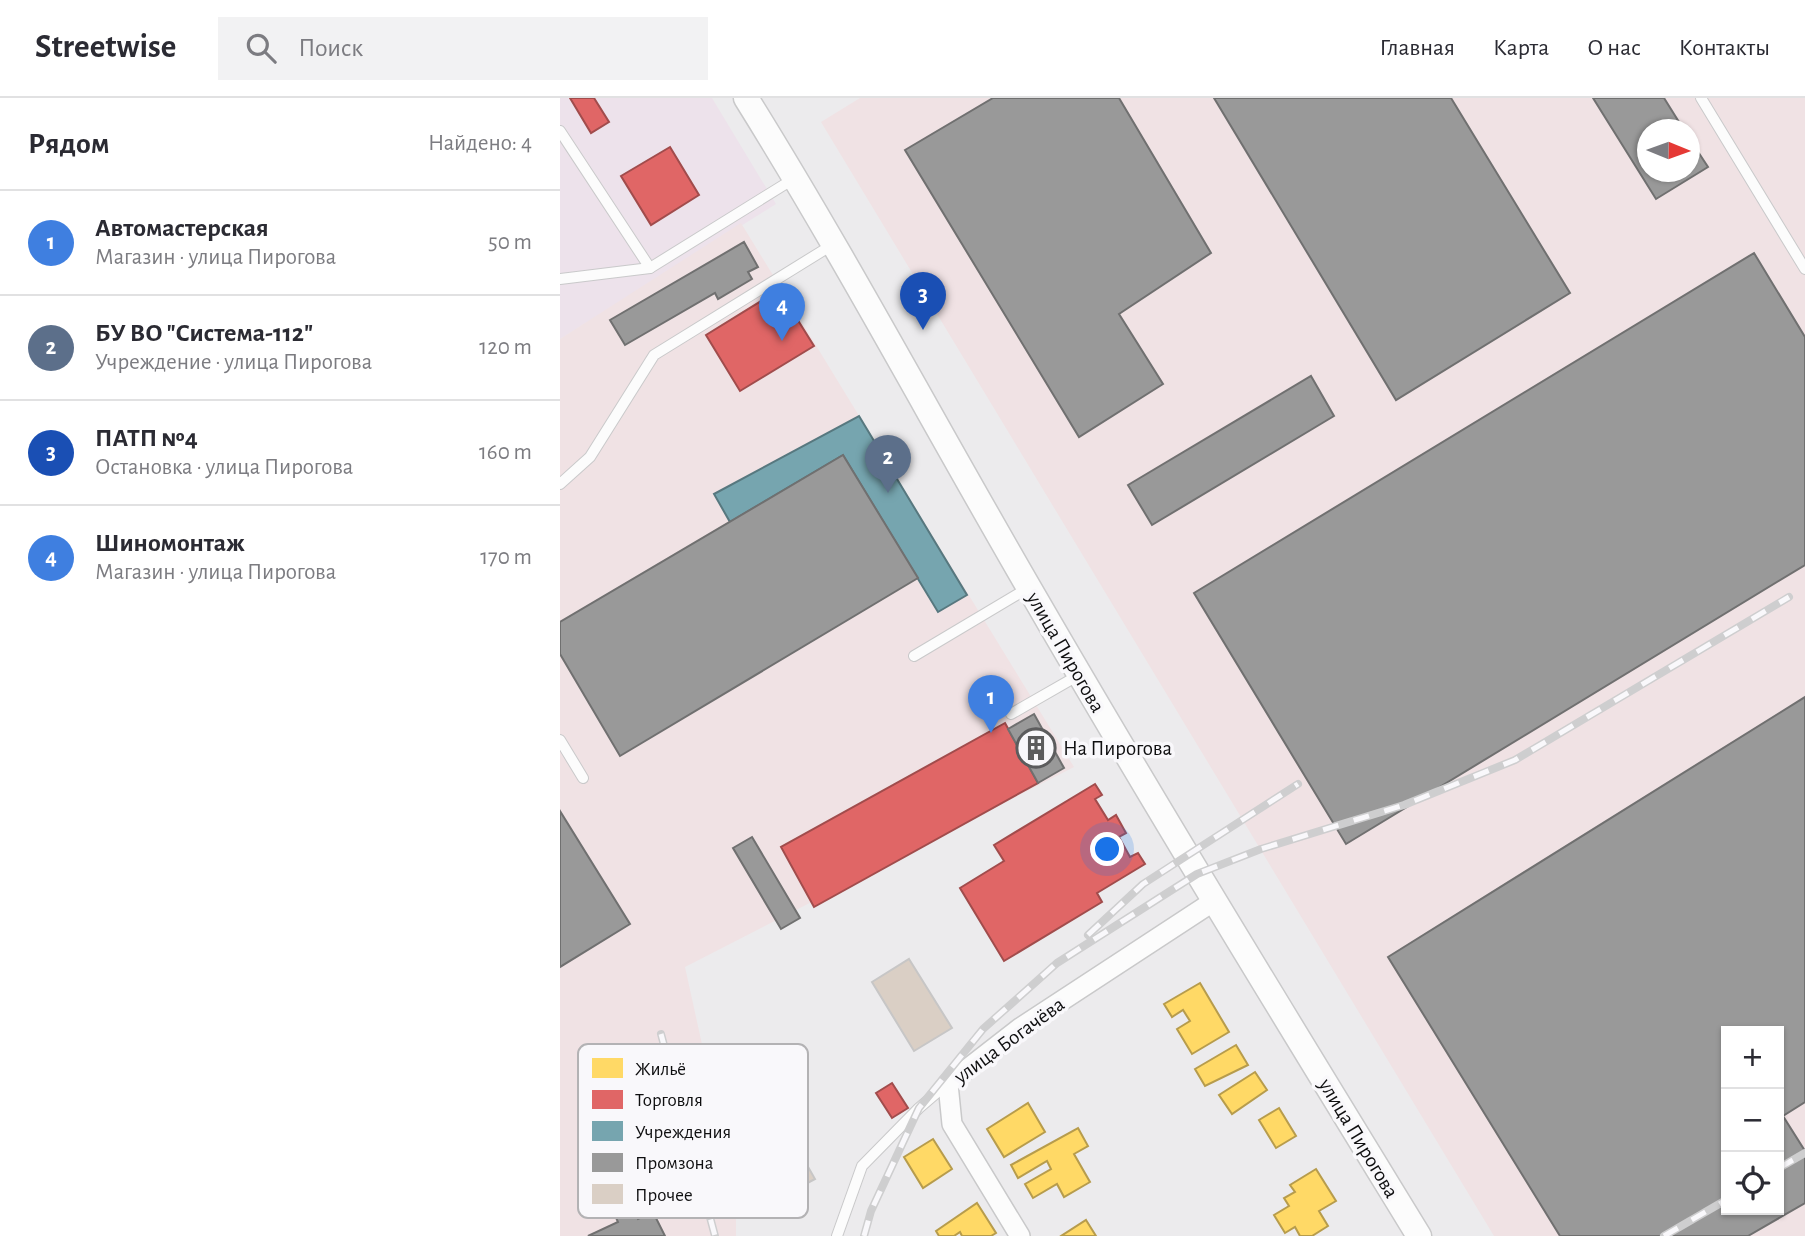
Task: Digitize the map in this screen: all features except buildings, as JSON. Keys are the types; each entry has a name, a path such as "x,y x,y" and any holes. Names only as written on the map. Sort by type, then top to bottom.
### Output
{"street":[{"name":"улица Пирогова","path":"746,98 835,243 1079,675 1419,1236"},
{"name":"улица Богачёва","path":"1020,1236 951,1124 947,1084 1020,1028 1214,901"}],"lane":[{"path":"1701,98 1805,269"},
{"path":"560,131 650,268"},
{"path":"560,279 650,268 795,178"},
{"path":"560,484 590,457 654,355 835,243"},
{"path":"914,656 1028,587"},
{"path":"1011,714 1079,675"},
{"path":"560,740 583,778"},
{"path":"837,1236 862,1166 919,1108 947,1084"}],"shaded area":[{"path":"560,98 712,98 776,204 560,339"},
{"path":"860,98 1805,98 1805,1236 1494,1236 821,122"},
{"path":"741,223 1074,767 685,967 702,1044 578,1044 578,1218 736,1218 736,1236 560,1236 560,339"}],"railway":[{"path":"864,1236 871,1211 919,1108 983,1029 1057,963 1197,874 1261,849 1404,805 1515,760 1789,597"},
{"path":"1088,935 1143,884 1298,784"},
{"path":"661,1034 664,1044"},
{"path":"1784,1165 1805,1153"},
{"path":"1664,1236 1721,1203"},
{"path":"710,1218 715,1236"}],"place":[{"name":"ПАТП №4","path":"923,330"},
{"name":"Шиномонтаж","path":"782,341"},
{"name":"БУ ВО \"Система-112\"","path":"888,493"},
{"name":"Автомастерская","path":"991,733"},
{"name":"На Пирогова","path":"1036,748"}]}
